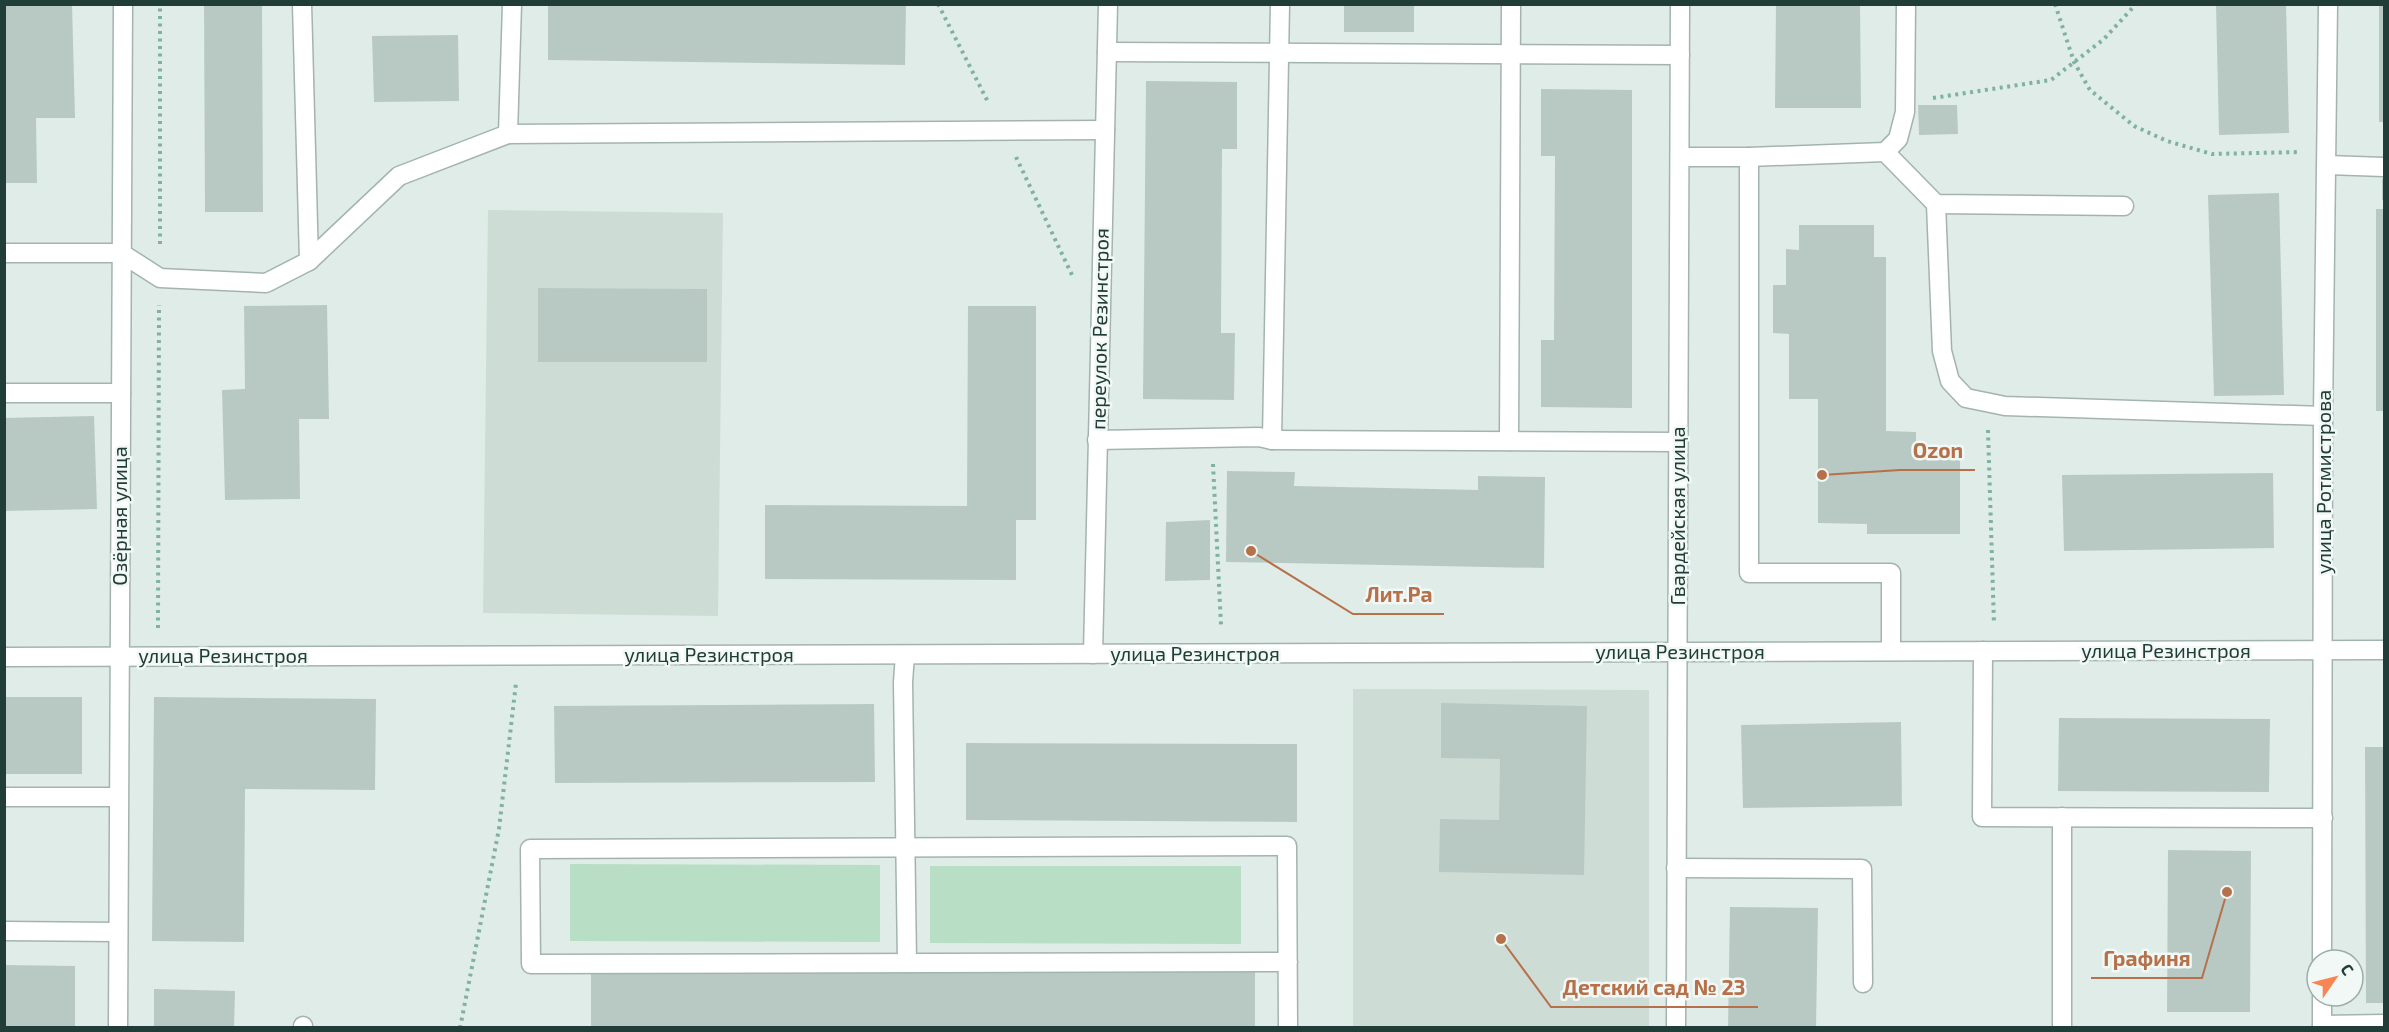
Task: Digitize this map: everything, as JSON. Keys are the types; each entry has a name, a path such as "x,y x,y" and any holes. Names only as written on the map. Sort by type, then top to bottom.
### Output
{"street":[{"name":"Озёрная улица","path":"118,1028 123,4"},
{"path":"302,4 309,261"},
{"path":"508,134 512,4"},
{"name":"переулок Резинстроя","path":"1093,654 1108,4"},
{"path":"1272,440 1280,4"},
{"path":"1509,441 1510,4"},
{"name":"Гвардейская улица","path":"1676,1028 1680,4"},
{"path":"1680,157 1885,152 1898,139 1905,103 1906,4"},
{"name":"улица Ротмистрова","path":"2322,948 2323,416 2328,4"},
{"path":"1107,52 1680,56"},
{"path":"4,253 121,253 160,278 266,283 309,261 399,176 508,134 1105,130"},
{"path":"1885,152 1936,204 1942,351 1950,381 1966,398 2005,406 2323,416"},
{"path":"1749,157 1749,573 1891,573 1891,651"},
{"path":"2327,165 2385,167"},
{"path":"1936,204 2124,206"},
{"path":"4,393 121,393"},
{"path":"1097,440 1259,436 1272,440 1678,442"},
{"name":"улица Резинстроя","path":"4,657 2385,650"},
{"path":"1983,651 1982,817 2323,818"},
{"path":"905,655 903,682 907,963"},
{"path":"4,797 118,797"},
{"path":"2062,817 2062,1028"},
{"path":"1288,962 531,964 530,849 1287,846 1288,962 1288,1028"},
{"path":"1676,868 1862,869 1863,983"},
{"path":"4,931 118,932"},
{"path":"2322,1008 2322,1026 2385,1024"}],"path":[{"path":"159,657 160,4"},
{"path":"938,4 1003,130 1074,279"},
{"path":"2055,4 2074,62 2090,90 2134,126 2167,141 2211,154 2303,152"},
{"path":"1905,103 2051,80 2104,39 2136,4"},
{"path":"1987,403 1994,625"},
{"path":"1211,438 1221,628"},
{"path":"460,1028 499,829 520,656"},
{"path":"504,684 528,684"}],"shaded area":[{"path":"488,210 723,213 718,616 483,613"},
{"path":"1353,689 1649,690 1649,1027 1353,1028"}],"green space":[{"path":"570,864 880,865 880,942 570,941"},
{"path":"930,866 1241,866 1241,944 930,943"}],"building":[{"path":"4,4 72,4 75,118 36,118 37,183 4,183"},
{"path":"204,4 262,4 263,212 205,212"},
{"path":"548,4 906,4 905,65 548,60"},
{"path":"1344,4 1414,4 1414,32 1344,32"},
{"path":"1776,4 1860,4 1861,108 1775,108"},
{"path":"2216,4 2286,4 2289,133 2219,135"},
{"path":"2379,4 2384,4 2384,122 2379,122"},
{"path":"458,35 459,101 374,102 372,36"},
{"path":"1146,81 1237,82 1237,149 1222,149 1221,333 1235,333 1234,400 1143,399"},
{"path":"1541,89 1632,90 1632,408 1541,407 1541,340 1554,340 1555,156 1541,156"},
{"path":"1918,105 1957,105 1958,134 1919,135"},
{"path":"2382,179 2384,179 2384,200 2382,200"},
{"path":"2279,193 2284,395 2214,396 2208,195"},
{"path":"2376,209 2384,209 2384,411 2376,411"},
{"path":"1799,225 1874,225 1874,257 1886,257 1886,431 1916,432 1916,455 1960,455 1960,534 1867,534 1867,524 1818,523 1818,399 1789,399 1789,334 1773,333 1773,285 1786,285 1786,249 1799,250"},
{"path":"538,288 707,289 707,362 538,362"},
{"path":"327,305 329,419 299,419 300,499 225,500 222,390 245,389 244,306"},
{"path":"968,306 1036,306 1036,520 1016,520 1016,580 765,579 765,505 967,506"},
{"path":"94,416 97,509 4,511 4,418"},
{"path":"1227,471 1295,472 1294,486 1478,490 1478,476 1545,477 1544,568 1226,562"},
{"path":"2273,473 2274,548 2064,551 2062,475"},
{"path":"1210,520 1210,580 1165,581 1166,522"},
{"path":"4,697 82,697 82,774 4,774"},
{"path":"154,697 376,699 375,790 245,789 244,942 152,941"},
{"path":"1441,703 1587,706 1584,875 1439,872 1440,819 1499,820 1500,759 1441,758"},
{"path":"874,704 875,782 555,783 554,706"},
{"path":"2059,718 2270,719 2269,792 2058,791"},
{"path":"1901,722 1902,806 1743,808 1741,725"},
{"path":"966,743 1297,744 1297,822 966,820"},
{"path":"2365,747 2384,747 2384,1003 2366,1003"},
{"path":"2168,850 2251,851 2250,1012 2167,1012"},
{"path":"1730,907 1818,908 1816,1028 1728,1028"},
{"path":"4,965 75,966 75,1028 4,1028"},
{"path":"1255,970 1255,1028 591,1028 591,972"},
{"path":"154,989 235,991 234,1028 154,1028"}],"place":[{"name":"Ozon","path":"1822,475"},
{"name":"Лит.Ра","path":"1251,551"},
{"name":"Графиня","path":"2227,892"},
{"name":"Детский сад № 23","path":"1501,939"}]}
